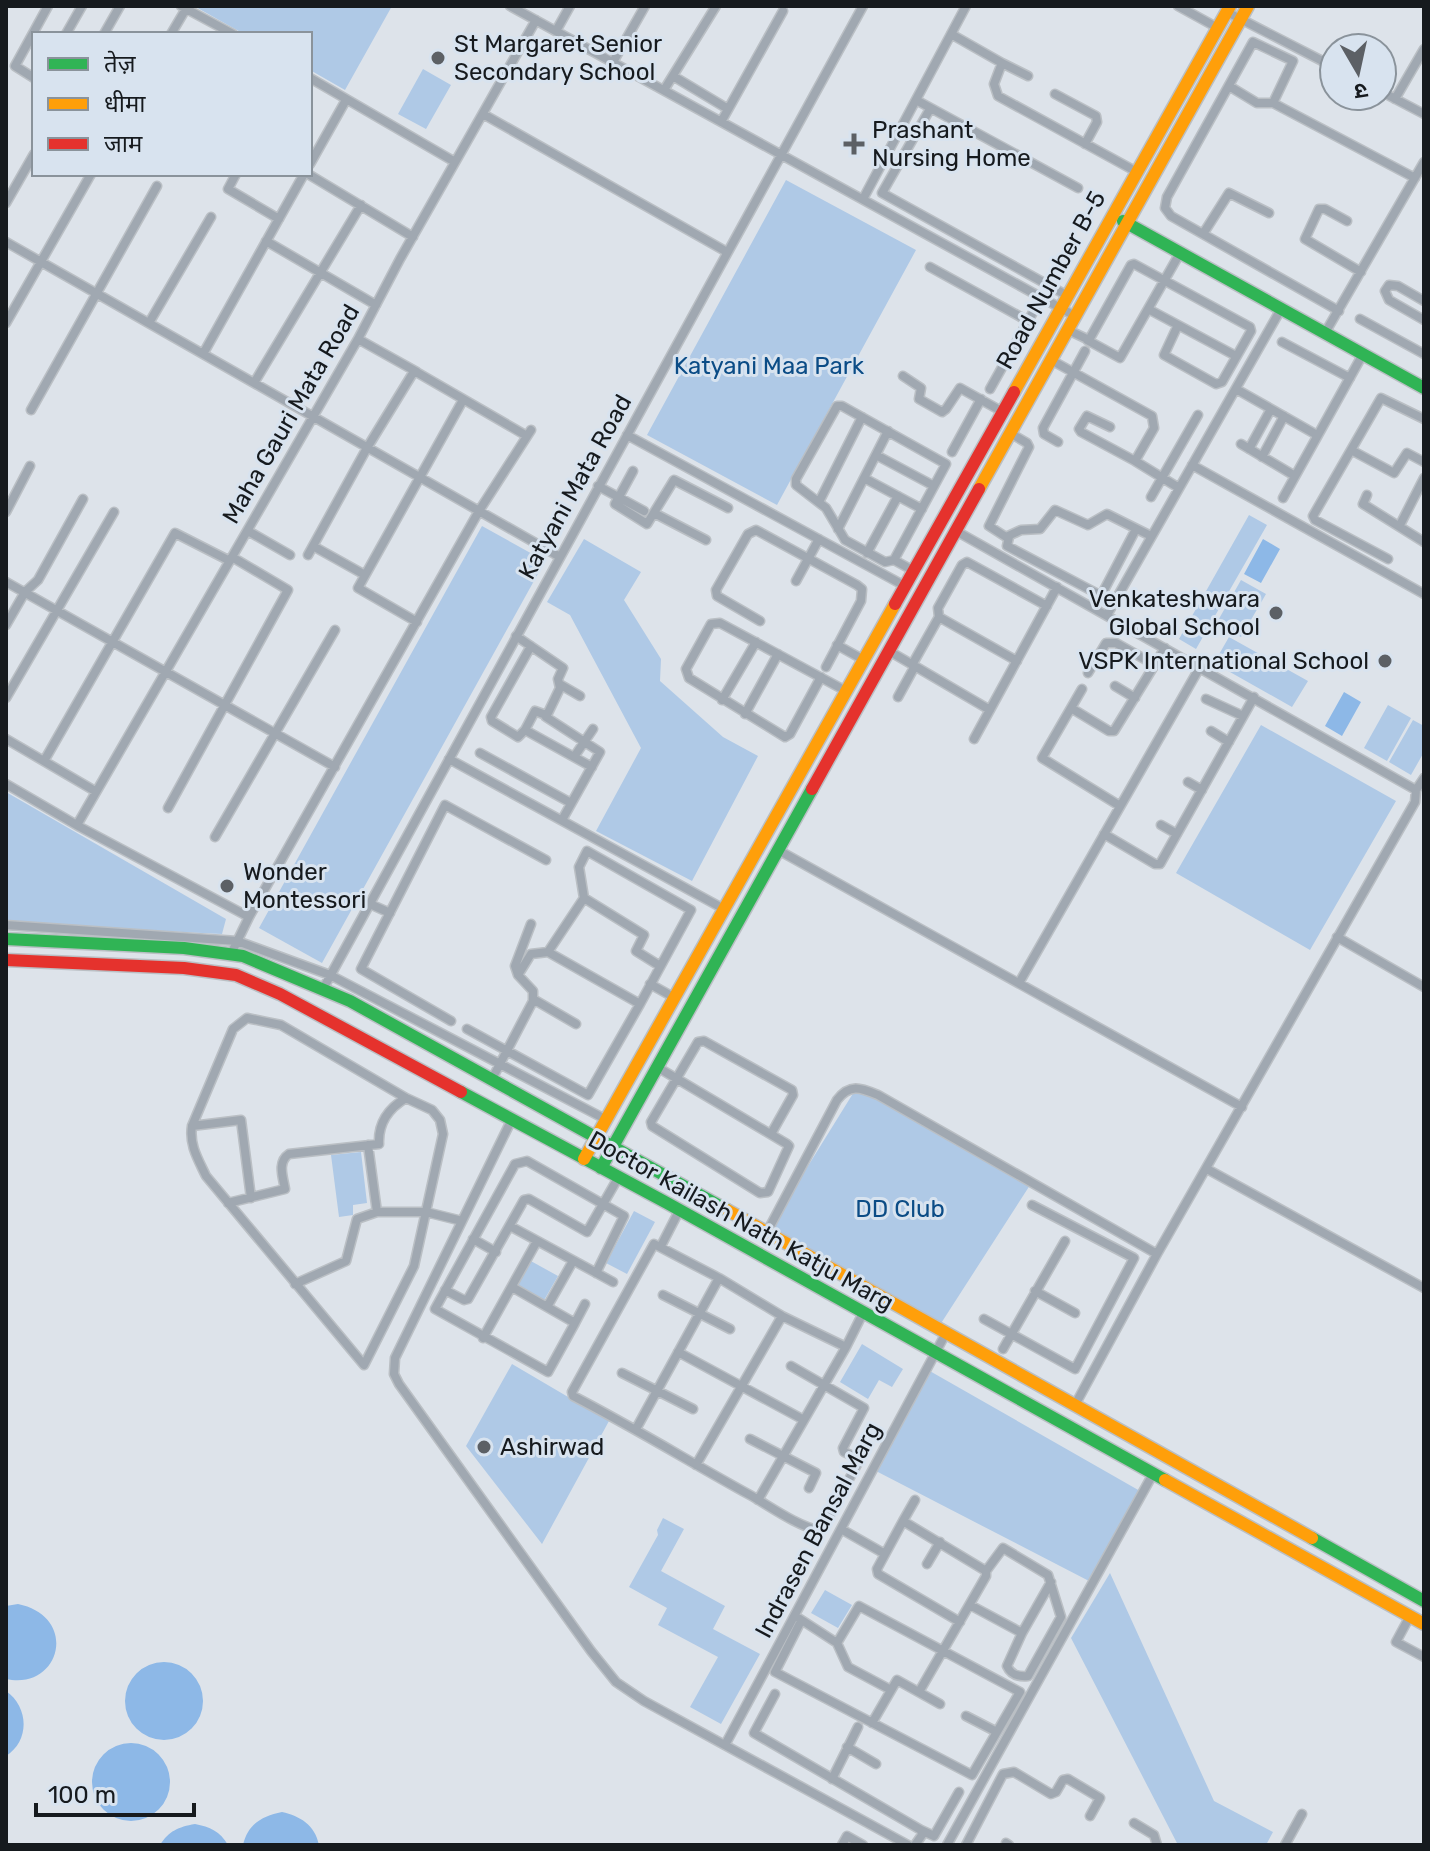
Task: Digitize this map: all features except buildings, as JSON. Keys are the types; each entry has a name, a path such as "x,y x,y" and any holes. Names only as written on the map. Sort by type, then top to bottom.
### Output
{"main road":[{"path":"601,1168 1248,6"},
{"name":"Road Number B-5","path":"584,1159 1229,9"},
{"path":"1113,216 1424,388"},
{"name":"Doctor Kailash Nath Katju Marg","path":"6,939 184,948 231,954 288,973 323,989 597,1137 1424,1601"},
{"path":"111,965 113,944"},
{"name":"Doctor Kailash Nath Katju Marg","path":"6,960 184,968 236,975 337,1023 1424,1624"}],"street":[{"path":"34,32 48,6"},
{"path":"67,32 82,6"},
{"path":"105,32 120,6"},
{"path":"510,6 1075,316"},
{"path":"556,31 570,6"},
{"path":"613,62 645,6"},
{"path":"664,90 716,6"},
{"name":"Katyani Mata Road","path":"323,989 863,6"},
{"path":"863,199 966,6"},
{"path":"1178,6 1218,28"},
{"path":"172,32 185,7 229,32"},
{"path":"1229,9 1241,19 1318,59"},
{"path":"721,122 783,11"},
{"name":"Maha Gauri Mata Road","path":"77,825 358,339 536,20"},
{"path":"951,34 1028,76"},
{"path":"32,35 15,66 32,77"},
{"path":"1273,103 1293,63 1255,41 1164,203 1168,214 1339,311"},
{"path":"1398,94 1424,49"},
{"path":"1002,63 994,84 998,96 1137,172"},
{"path":"673,76 728,109"},
{"path":"312,79 455,162"},
{"path":"1229,86 1257,103 1273,103 1415,178"},
{"path":"1055,94 1096,116 1097,122 1085,144"},
{"path":"312,160 346,100"},
{"path":"916,100 1078,188"},
{"path":"1398,101 1424,114"},
{"path":"930,109 882,193 1068,296"},
{"path":"483,114 727,252"},
{"path":"1185,120 1202,133"},
{"path":"6,203 32,158"},
{"path":"1325,333 1424,162"},
{"path":"6,323 90,176"},
{"path":"235,176 228,189 279,219"},
{"path":"203,354 305,176"},
{"path":"310,176 413,237"},
{"path":"31,410 157,186"},
{"path":"1203,234 1229,193 1269,213"},
{"path":"254,383 361,205"},
{"path":"1347,221 1319,209 1305,239 1361,272"},
{"path":"149,323 211,217"},
{"path":"266,241 376,305"},
{"path":"6,242 560,557"},
{"path":"1068,330 1120,358 1180,253"},
{"path":"1087,340 1131,265 1136,264 1250,327 1251,331 1222,382 1216,384 1164,355 1178,325"},
{"path":"930,267 1028,321"},
{"path":"1424,301 1395,285 1389,285 1385,291 1389,300 1424,320"},
{"path":"990,389 1041,298"},
{"path":"1107,615 1281,309"},
{"path":"1150,310 1236,356"},
{"path":"1360,319 1424,354"},
{"path":"231,954 479,511 529,433 463,400 358,339"},
{"path":"1282,342 1350,378"},
{"path":"1058,442 1044,434 1043,428 1085,351"},
{"path":"1283,498 1363,354"},
{"path":"1051,360 1152,416 1154,428 1135,461"},
{"path":"365,575 311,550 367,448 413,373 418,373"},
{"path":"903,376 921,388 918,399 942,412 960,388 1003,412"},
{"path":"1236,389 1317,435"},
{"path":"1388,559 1313,518 1382,397 1424,419"},
{"path":"952,452 981,399"},
{"path":"417,622 358,588 463,400"},
{"path":"842,406 862,417 946,464 894,560 886,562 844,539 831,513 797,487 796,479 835,408 842,406"},
{"path":"1249,449 1271,409"},
{"path":"1151,497 1198,415"},
{"path":"1110,427 1087,416 1079,429 1179,488"},
{"path":"1262,457 1284,416"},
{"path":"819,502 862,417"},
{"path":"838,529 888,431"},
{"path":"1009,537 988,525 1029,447 1010,433"},
{"path":"627,435 819,539 910,578"},
{"path":"1241,444 1295,476"},
{"path":"1351,450 1394,473 1407,453 1424,462"},
{"path":"876,455 934,486"},
{"path":"1192,465 1424,594"},
{"path":"6,512 30,466"},
{"path":"633,471 616,506 647,524 671,482 676,480 728,508"},
{"path":"864,478 922,509"},
{"path":"1400,525 1421,493 1424,478"},
{"path":"598,486 644,511"},
{"path":"1367,495 1363,504 1424,542"},
{"path":"867,553 898,496"},
{"path":"6,625 25,592 38,580 83,499"},
{"path":"1136,529 1103,592 1098,594 1007,546 1009,537 1021,530 1040,529 1055,510 1088,525 1096,523 1105,514 1151,536"},
{"path":"6,698 114,512"},
{"path":"654,513 706,540"},
{"path":"248,531 290,555"},
{"path":"760,621 716,593 716,588 751,531 761,531 862,589 861,601 826,667"},
{"path":"956,531 1416,790"},
{"path":"44,761 175,533 288,590 168,808"},
{"path":"796,581 819,539"},
{"path":"894,560 910,578"},
{"path":"898,697 939,617 938,608 962,565 967,562 1047,606"},
{"path":"6,582 335,767"},
{"path":"974,739 1057,587"},
{"path":"939,617 1017,661"},
{"path":"821,677 788,736 782,736 686,674 687,666 714,623 720,623 821,677 846,691"},
{"path":"215,837 335,630"},
{"path":"516,636 563,668 558,679 561,685 580,696"},
{"path":"722,700 756,642"},
{"path":"1088,673 1109,642 1155,665"},
{"path":"837,645 864,660"},
{"path":"531,646 491,719 518,737 536,711 600,752 562,820"},
{"path":"1071,708 1114,731 1165,648"},
{"path":"889,651 990,710"},
{"path":"745,714 778,654"},
{"path":"1019,983 1200,667"},
{"path":"546,715 561,685"},
{"path":"1115,686 1135,698"},
{"path":"1082,689 1042,758 1120,806"},
{"path":"1104,834 1157,865 1161,863 1254,697"},
{"path":"1206,699 1243,716"},
{"path":"574,757 593,729"},
{"path":"525,730 592,767"},
{"path":"1211,731 1229,742"},
{"path":"6,739 95,791"},
{"path":"480,753 571,803"},
{"path":"449,759 724,909"},
{"path":"1075,1405 1157,1254 1415,802 1416,790 1424,778"},
{"path":"1188,782 1202,790"},
{"path":"6,784 249,917"},
{"path":"451,1021 361,969 445,805 546,860"},
{"path":"1161,825 1177,834"},
{"path":"778,850 1242,1107"},
{"path":"467,1029 588,1095 691,910 587,851 579,867 584,898 548,952"},
{"path":"584,898 644,935 636,951 660,966"},
{"path":"370,904 390,913"},
{"path":"492,1079 533,999 533,991 518,975 515,966 531,924"},
{"path":"6,925 237,941 330,975 607,1120"},
{"path":"1337,937 1424,987"},
{"path":"518,975 531,954 548,952 640,1004"},
{"path":"650,984 675,998"},
{"path":"533,999 576,1024"},
{"path":"420,1023 428,1008"},
{"path":"247,1018 281,1025 432,1110 440,1120 443,1134 414,1266 364,1365 206,1176 190,1137 192,1126 233,1029 247,1018"},
{"path":"657,1067 676,1078 771,1134 787,1144 790,1149 768,1192 760,1193 650,1124 676,1078 701,1041 790,1089 793,1095 771,1134"},
{"path":"767,1232 837,1100 845,1090 857,1087 878,1095 1157,1254"},
{"path":"228,1203 285,1189 281,1164 289,1154 379,1144 384,1119 393,1105 406,1098"},
{"path":"512,1119 395,1358 394,1374 616,1682 644,1701 908,1845"},
{"path":"192,1126 241,1120 251,1198"},
{"path":"368,1145 377,1212"},
{"path":"585,1304 548,1372 435,1311 515,1164 520,1161 527,1161 621,1213 624,1220 596,1273"},
{"path":"1207,1169 1424,1288"},
{"path":"445,1290 468,1299 526,1199 587,1232 618,1178"},
{"path":"984,1319 1075,1369 1134,1258 1032,1205"},
{"path":"661,1246 679,1211"},
{"path":"295,1284 346,1261 357,1219 377,1212 426,1212 462,1221"},
{"path":"510,1226 613,1282"},
{"path":"473,1239 496,1252"},
{"path":"483,1338 537,1241"},
{"path":"1003,1349 1065,1241"},
{"path":"791,1366 864,1408 843,1448 844,1452 860,1459 824,1529 817,1531 571,1394 654,1244 782,1316 846,1347"},
{"path":"547,1307 573,1261"},
{"path":"636,1429 719,1278"},
{"path":"512,1287 575,1323"},
{"path":"1035,1291 1075,1313"},
{"path":"663,1295 730,1329"},
{"path":"758,1500 863,1313"},
{"path":"696,1465 782,1316"},
{"name":"Indrasen Bansal Marg","path":"725,1745 798,1618 841,1529 946,1333"},
{"path":"678,1352 804,1420"},
{"path":"622,1373 693,1409"},
{"path":"750,1439 816,1473 809,1488"},
{"path":"947,1845 1153,1474"},
{"path":"915,1500 877,1569 881,1578 960,1622"},
{"path":"903,1521 986,1571"},
{"path":"841,1529 885,1554"},
{"path":"927,1564 940,1542"},
{"path":"919,1692 970,1605 986,1571 1003,1548 1048,1575 1051,1582 1061,1617 1028,1676 1014,1674 1007,1666 1051,1582"},
{"path":"970,1605 1022,1633"},
{"path":"837,1643 859,1606 1020,1692 972,1775 775,1672 798,1618 837,1643 848,1667 891,1690"},
{"path":"1410,1616 1396,1642 1424,1657"},
{"path":"872,1723 897,1680 940,1704"},
{"path":"775,1694 754,1733 921,1830 934,1836 959,1792"},
{"path":"966,1716 997,1732"},
{"path":"832,1779 858,1727"},
{"path":"847,1747 876,1764"},
{"path":"966,1845 1003,1774 1009,1772 1051,1794 1056,1792 1063,1780 1068,1779 1100,1798 1090,1816"},
{"path":"1285,1845 1302,1814"},
{"path":"842,1845 859,1818"},
{"path":"1134,1823 1154,1835 1157,1845"},
{"path":"957,1827 971,1835"},
{"path":"915,1845 922,1835 921,1830"},
{"path":"847,1836 863,1845"}],"green space":[{"path":"194,6 392,6 345,90 312,71 312,32 240,32"},
{"path":"423,69 451,85 426,129 398,114"},
{"name":"Katyani Maa Park","path":"786,180 916,250 777,505 647,435"},
{"path":"1249,515 1267,525 1196,649 1179,639"},
{"path":"482,526 545,561 322,963 259,928"},
{"path":"584,539 641,572 624,600 661,659 660,681 723,737 758,756 692,881 596,831 641,748 570,615 547,602"},
{"path":"1241,580 1266,594 1241,637 1216,624"},
{"path":"1229,637 1308,681 1292,707 1214,663"},
{"path":"1388,705 1411,718 1387,761 1364,748"},
{"path":"1413,720 1424,726 1424,752 1411,775 1389,762"},
{"path":"1261,725 1396,801 1310,950 1176,873"},
{"path":"6,792 226,919 222,934 6,923"},
{"name":"DD Club","path":"857,1087 1032,1182 938,1328 767,1232"},
{"path":"361,1152 367,1203 353,1205 353,1215 339,1217 331,1155"},
{"path":"634,1211 655,1222 627,1274 606,1263"},
{"path":"529,1260 558,1276 543,1302 514,1286"},
{"path":"862,1344 903,1369 892,1387 879,1380 868,1399 840,1382"},
{"path":"512,1364 609,1421 542,1544 466,1446"},
{"path":"928,1370 1140,1491 1089,1581 876,1471"},
{"path":"663,1518 684,1529 661,1571 725,1606 713,1629 760,1654 721,1724 690,1707 718,1657 658,1625 667,1608 629,1587 658,1535"},
{"path":"1110,1573 1214,1801 1273,1832 1266,1845 1178,1845 1071,1638"},
{"path":"825,1590 852,1605 838,1628 811,1613"}],"shaded area":[{"path":"1263,539 1280,549 1261,583 1244,574"},
{"path":"1344,692 1361,702 1342,736 1325,726"},
{"path":"18,1604 38,1611 50,1623 56,1637 56,1651 50,1664 39,1674 25,1680 6,1679 6,1606"},
{"path":"164,1662 179,1665 191,1674 200,1686 203,1701 200,1716 191,1728 179,1737 164,1740 149,1737 137,1728 128,1716 125,1701 128,1686 137,1674 149,1665"},
{"path":"6,1691 19,1706 24,1724 19,1742 6,1756"},
{"path":"131,1743 146,1746 158,1755 167,1767 170,1782 167,1797 158,1809 146,1818 131,1821 116,1818 104,1809 95,1797 92,1782 95,1767 104,1755 116,1746"},
{"path":"282,1812 306,1822 319,1845 243,1845 248,1832 257,1822"},
{"path":"195,1824 214,1830 228,1845 160,1845 174,1830"}],"traffic: fast":[{"path":"1123,221 1424,388"},
{"path":"601,1168 812,789"},
{"path":"6,939 184,948 243,956 350,1001 727,1210"},
{"path":"461,1092 1165,1480"},
{"path":"1312,1538 1424,1601"}],"traffic: slow":[{"path":"1014,392 1230,6"},
{"path":"979,489 1248,6"},
{"path":"584,1159 895,604"},
{"path":"727,1210 1312,1538"},
{"path":"1165,1480 1424,1624"}],"traffic: jam":[{"path":"895,604 1014,392"},
{"path":"812,789 979,489"},
{"path":"6,960 184,968 236,975 280,994 461,1092"}],"place":[{"name":"St Margaret Senior Secondary School","path":"438,58"},
{"name":"Prashant Nursing Home","path":"854,144"},
{"name":"Venkateshwara Global School","path":"1276,613"},
{"name":"VSPK International School","path":"1385,661"},
{"name":"Wonder Montessori","path":"227,886"},
{"name":"Ashirwad","path":"484,1447"}]}
